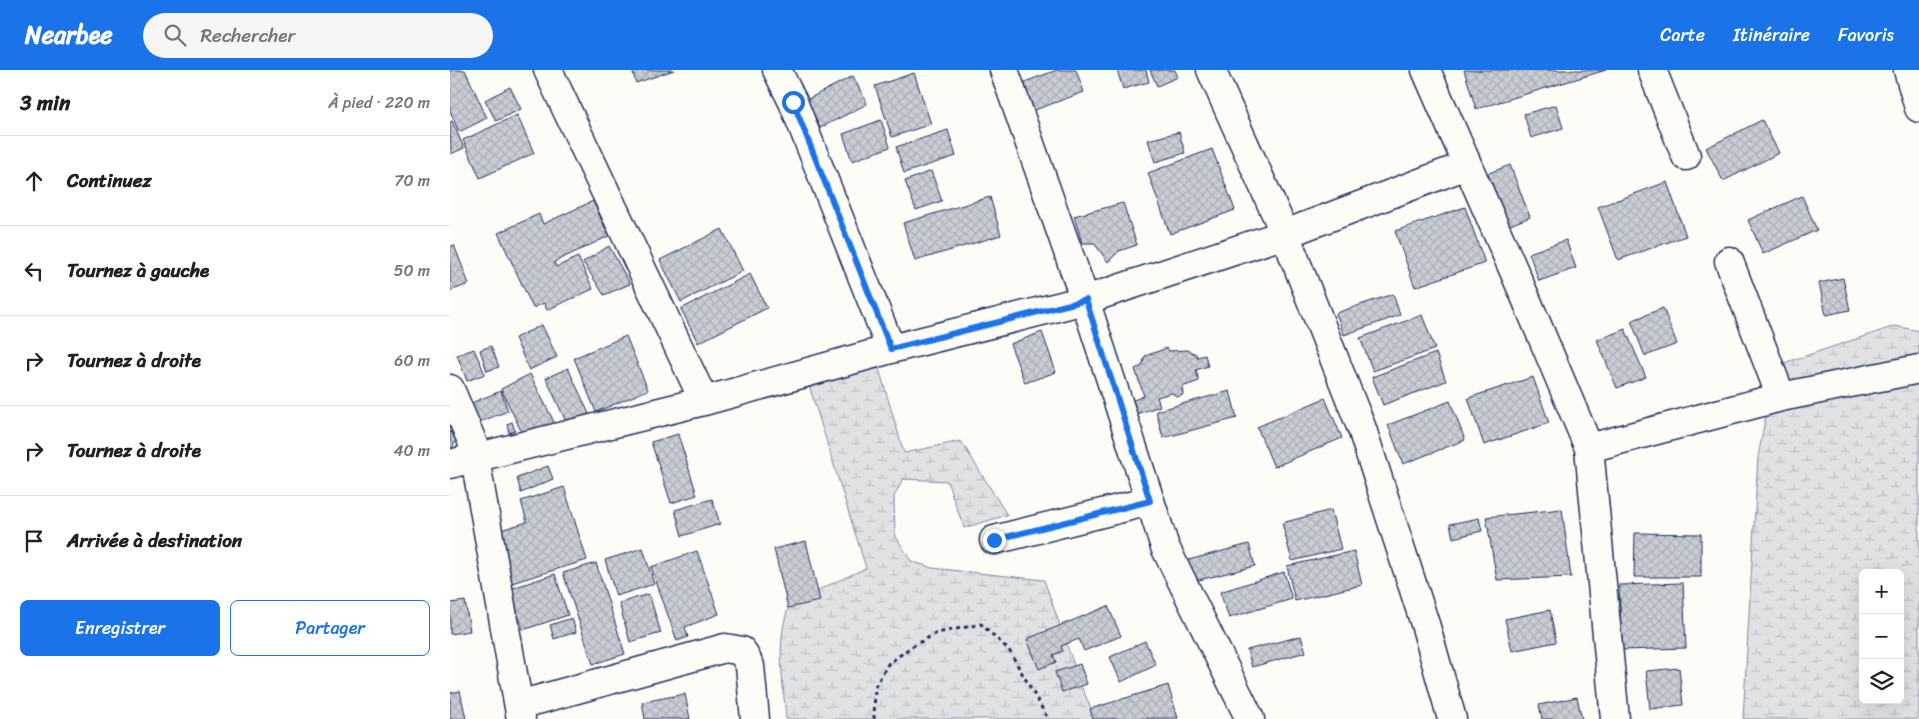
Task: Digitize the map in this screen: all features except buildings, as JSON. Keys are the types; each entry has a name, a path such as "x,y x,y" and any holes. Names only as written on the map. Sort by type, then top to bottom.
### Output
{"street":[{"path":"548,70 704,401"},
{"path":"777,70 793,102 891,349"},
{"path":"1004,70 1086,300 1165,547 1181,583 1250,719"},
{"path":"1211,70 1285,234 1362,428 1426,627 1452,719"},
{"path":"1426,70 1528,301 1589,448 1615,719"},
{"path":"1652,70 1686,156"},
{"path":"1908,70 1919,108"},
{"path":"463,462 704,401 891,349 1086,300 1285,234 1467,165"},
{"path":"1729,261 1781,397"},
{"path":"1589,448 1781,397 1919,369"},
{"path":"450,389 472,441 463,462 520,712 726,648 742,651 750,666 754,719"},
{"path":"994,540 1150,501"}],"path":[{"path":"874,719 875,687 888,664 911,647 937,632 981,624 1009,650 1048,719"}],"green space":[{"path":"1895,326 1919,331 1919,719 1743,719 1758,457 1775,366"},
{"path":"875,355 904,453 961,441 1007,515 964,528 947,481 903,479 894,497 895,535 911,561 932,568 1044,580 1082,688 1096,719 786,719 781,646 785,617 790,603 866,568 808,382"}],"route":[{"path":"793,102 891,349 1086,300 1150,501 994,540"}]}
